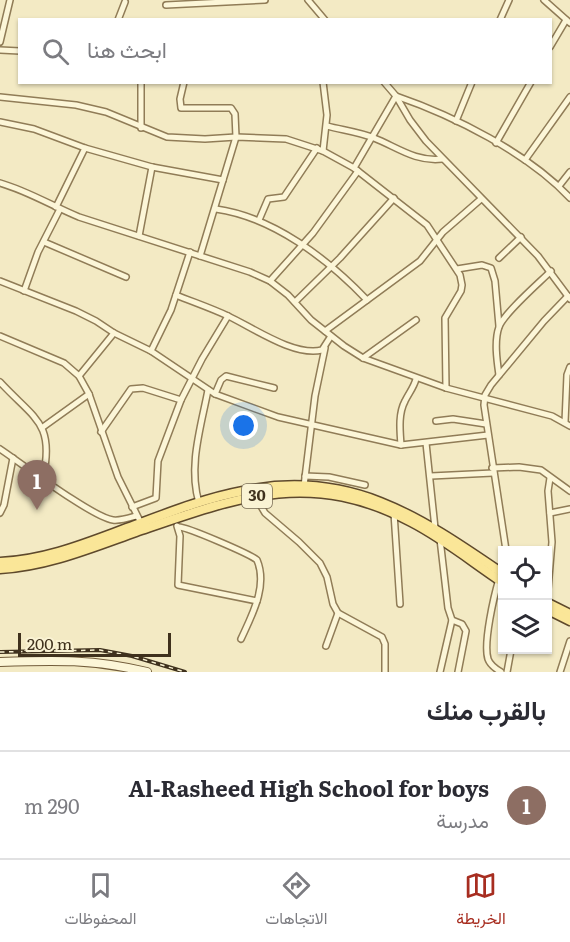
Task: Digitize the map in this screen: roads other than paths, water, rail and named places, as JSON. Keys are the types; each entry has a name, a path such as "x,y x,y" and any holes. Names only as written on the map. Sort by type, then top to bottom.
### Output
{"main road":[{"name":"30","path":"0,562 54,554 139,520 255,488 304,481 381,501 416,517 498,572"},
{"name":"30","path":"0,569 23,567 62,558 221,503 291,492 330,495 394,513 498,573"},
{"path":"552,605 570,614"},
{"path":"552,612 570,621"}],"street":[{"path":"0,42 10,0"},
{"path":"166,5 265,0"},
{"path":"308,0 323,18"},
{"path":"501,18 509,0"},
{"path":"544,0 568,21 552,44"},
{"path":"119,18 125,2"},
{"path":"0,51 18,51"},
{"path":"141,84 141,128"},
{"path":"184,84 180,99 181,108 233,109 236,137 200,256"},
{"path":"259,220 268,199 284,197 320,149 327,126 323,84"},
{"path":"386,84 396,96 410,120 442,159 521,237 551,271 569,297 544,321 499,375 484,398 505,546"},
{"path":"456,122 471,84"},
{"path":"496,143 530,84"},
{"path":"396,96 420,104 496,143 525,160 559,186 570,198"},
{"path":"270,281 325,219 356,169 396,96"},
{"path":"0,97 76,105 112,114 167,137 286,139 320,149 356,169 427,225 457,269 462,285 458,297 447,312 444,324 446,388"},
{"path":"525,160 570,97"},
{"path":"0,122 34,129 85,148 152,166 223,180"},
{"path":"327,126 372,137 402,152 434,160 442,159"},
{"path":"24,291 31,268 85,148"},
{"path":"139,236 152,166"},
{"path":"559,186 570,172"},
{"path":"0,183 29,192 58,208 270,281 295,302 311,320 363,358 416,379 567,424 567,375 570,368"},
{"path":"295,302 394,198"},
{"path":"326,331 420,261 437,239 482,199"},
{"path":"216,209 259,220 332,265 367,300"},
{"path":"499,258 521,237"},
{"path":"44,242 126,278"},
{"path":"151,351 162,332 190,252"},
{"path":"457,269 482,265 491,268 495,281 499,326 497,354 499,375"},
{"path":"499,326 551,271"},
{"path":"0,281 76,311 151,351 215,394 278,417 402,445 488,435"},
{"path":"562,288 570,282"},
{"path":"176,295 228,316 275,341 309,352 317,352 325,348"},
{"path":"132,507 156,498 158,461 181,400 228,316"},
{"path":"363,358 416,320"},
{"path":"79,376 114,333"},
{"path":"0,336 64,363 79,376 89,394 101,432 139,520 107,518 71,497 0,449"},
{"path":"331,336 325,348 311,425 304,481 341,479 365,485"},
{"path":"215,394 221,380 226,376 274,388"},
{"path":"402,445 400,426 403,406 416,379"},
{"path":"0,382 43,427 47,443 43,478"},
{"path":"101,432 131,389 143,388 181,400"},
{"path":"199,503 194,486 196,458 208,390"},
{"path":"43,427 89,394"},
{"path":"436,421 453,418 486,424"},
{"path":"426,442 435,528"},
{"path":"0,513 4,505 13,458"},
{"path":"431,476 493,471 512,467 535,469 544,471 550,478 570,491"},
{"path":"0,473 9,476"},
{"path":"550,478 548,491 552,546"},
{"path":"255,496 265,513 320,563 327,577 333,604 338,613 382,637 385,644 385,672"},
{"path":"550,513 570,509"},
{"path":"394,513 400,604"},
{"path":"173,519 179,527 178,585 257,601"},
{"path":"179,527 196,531 256,560 260,569 257,601 241,639"},
{"path":"440,538 448,608 452,620 440,672"},
{"path":"498,590 491,615 487,654 492,665 501,672"},
{"path":"326,646 338,613"},
{"path":"452,620 462,624 466,631 458,672"},
{"path":"560,672 570,641"},
{"path":"507,672 510,654"},
{"path":"0,662 90,661 147,672"}],"railway":[{"path":"0,652 100,650 132,656 185,672"}],"place":[{"name":"Al-Rasheed High School for boys","path":"37,510"}]}
